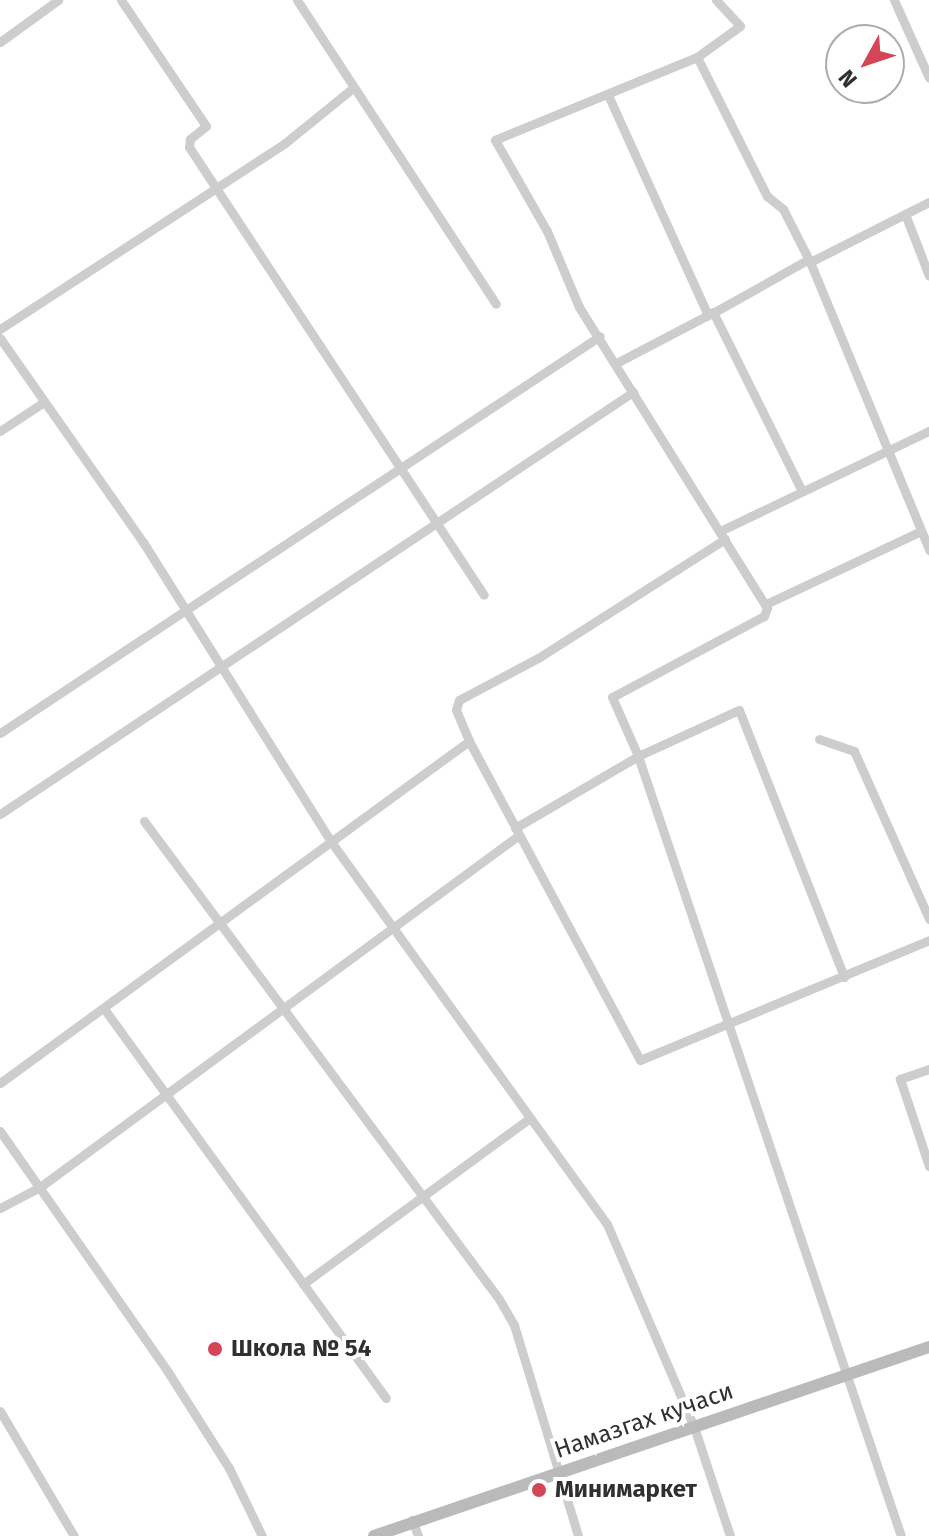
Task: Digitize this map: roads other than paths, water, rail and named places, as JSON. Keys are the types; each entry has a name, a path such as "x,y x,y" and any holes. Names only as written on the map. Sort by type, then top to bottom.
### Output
{"street":[{"path":"0,42 58,0"},
{"path":"121,0 206,126 190,139 189,147 214,189 484,595"},
{"path":"297,0 496,304"},
{"path":"716,0 740,26 697,57 495,140 547,231 579,307 766,604 764,616 614,694 638,756 901,1536"},
{"path":"894,0 929,78"},
{"path":"697,57 767,196 783,209 810,260 929,550"},
{"path":"0,329 285,143 353,88"},
{"path":"608,95 711,314 801,489"},
{"path":"616,363 810,260 929,202"},
{"path":"905,214 929,276"},
{"path":"0,733 600,336"},
{"path":"0,338 143,542 332,843 607,1224 694,1427 730,1536"},
{"path":"0,814 218,665 438,525 633,392"},
{"path":"0,431 44,402"},
{"path":"929,431 801,489 722,535 538,658 459,700 456,710 469,741 640,1060 730,1026 929,940"},
{"path":"766,604 921,531"},
{"path":"0,1208 40,1187 517,831 638,756 739,710 844,977"},
{"path":"819,739 854,751 929,919"},
{"path":"0,1083 105,1010 469,741"},
{"path":"144,821 424,1197 514,1325 555,1474 578,1536"},
{"path":"105,1010 386,1398"},
{"path":"929,1069 900,1079 929,1166"},
{"path":"303,1284 530,1118"},
{"path":"0,1131 229,1468 262,1536"},
{"name":"Намазгах кучаси","path":"374,1536 412,1520 929,1347"},
{"path":"0,1411 74,1536"},
{"path":"412,1520 418,1536"}],"place":[{"name":"Школа № 54","path":"215,1349"},
{"name":"Минимаркет","path":"539,1490"}]}
